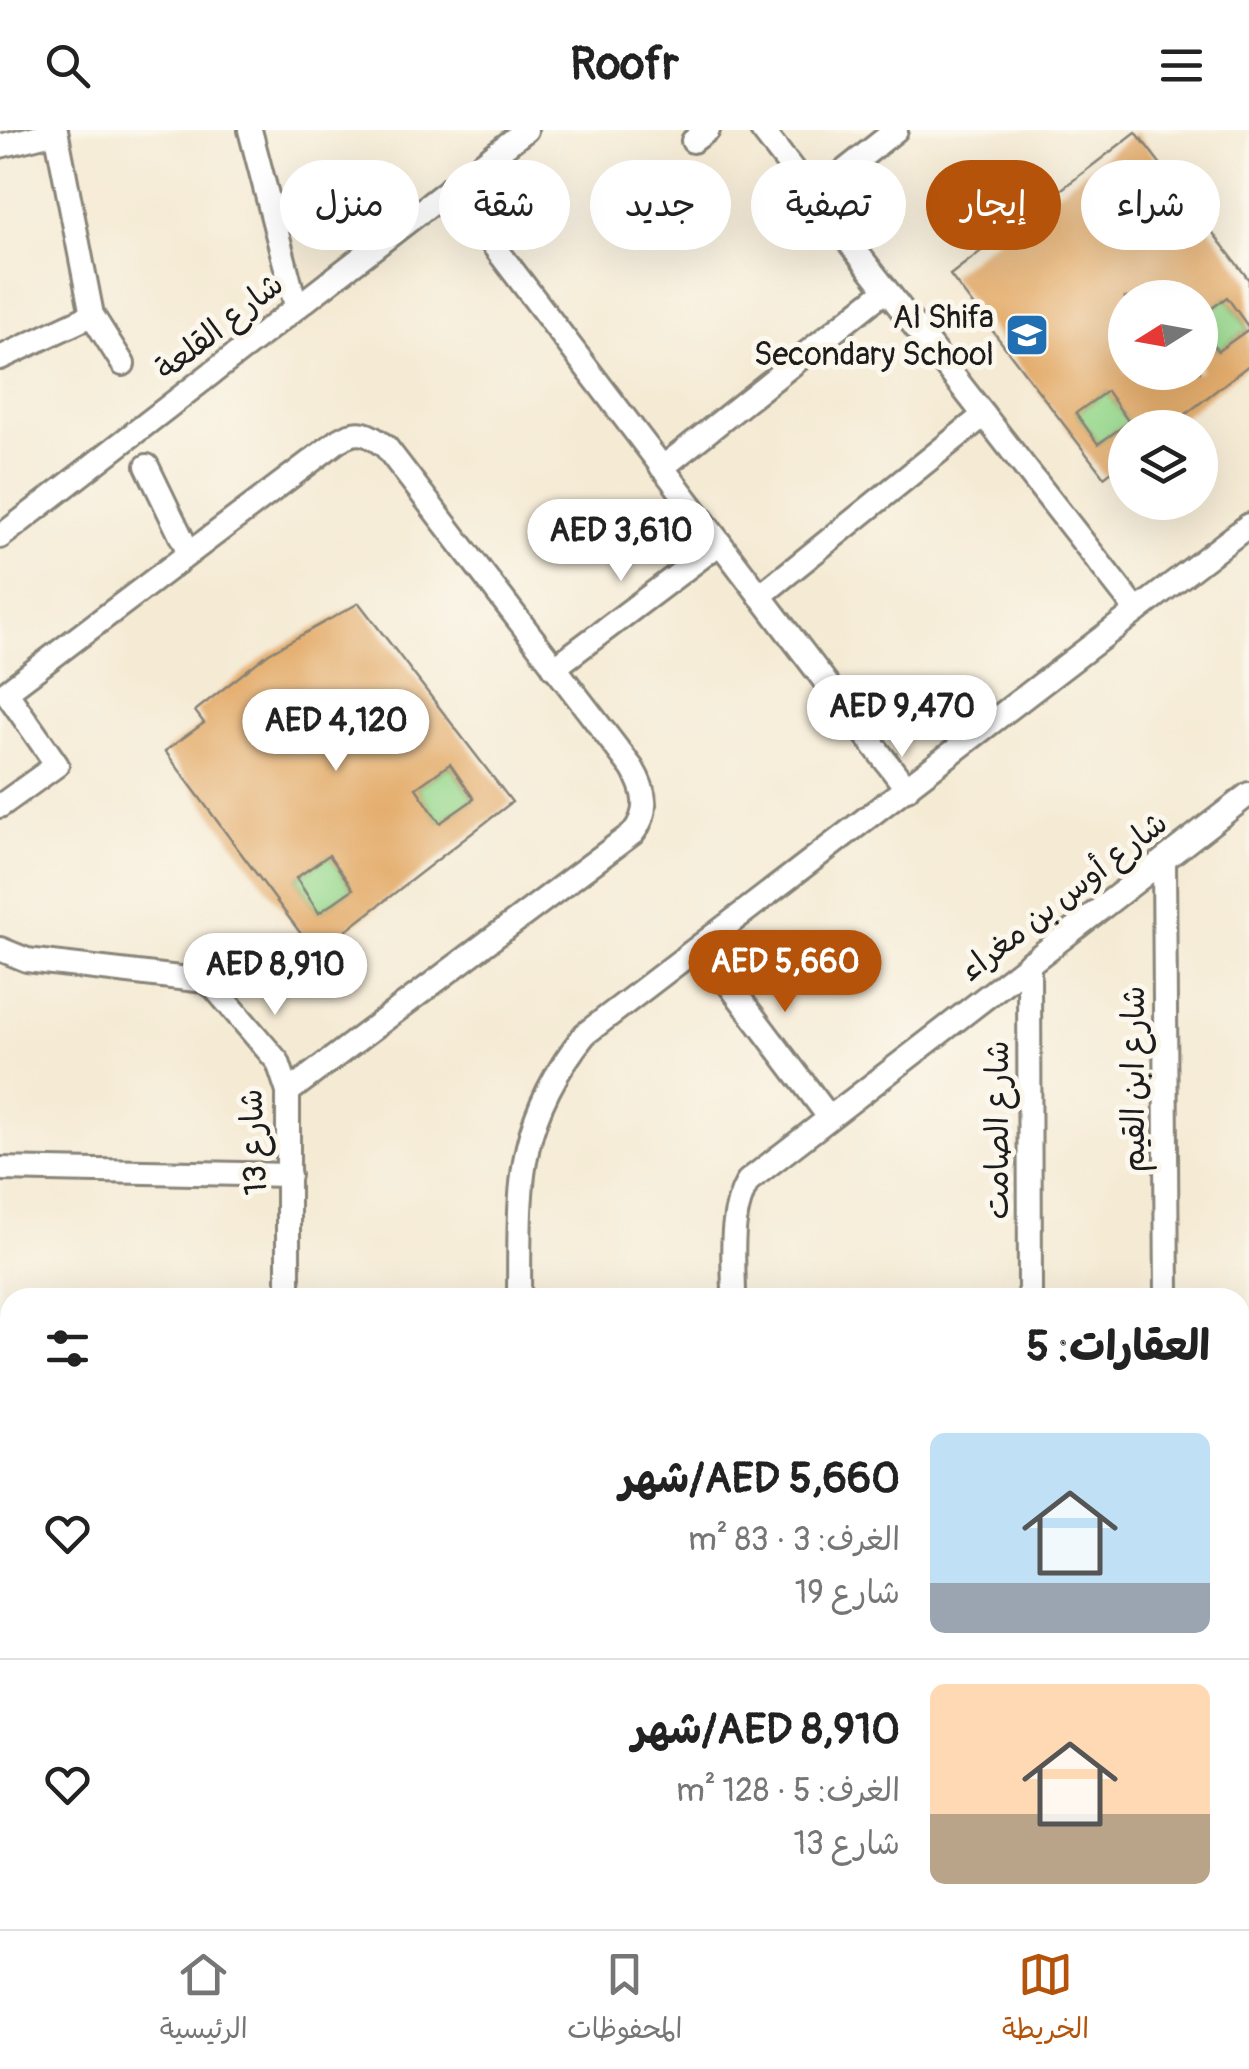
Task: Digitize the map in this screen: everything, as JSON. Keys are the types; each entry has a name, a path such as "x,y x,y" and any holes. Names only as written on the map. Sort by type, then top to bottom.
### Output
{"street":[{"path":"250,130 296,306"},
{"name":"شارع القلعة","path":"487,160 526,130"},
{"path":"762,130 785,160"},
{"path":"858,160 896,130"},
{"path":"0,146 56,131 92,315 123,364"},
{"name":"شارع القلعة","path":"0,538 439,196"},
{"path":"497,250 907,789"},
{"path":"855,250 1138,611"},
{"path":"662,468 886,290"},
{"path":"1,356 92,315"},
{"path":"760,596 984,414"},
{"path":"0,806 57,765 3,694 349,434 366,432 386,447 632,768 645,806 642,822 633,833 288,1092"},
{"path":"147,466 189,552"},
{"path":"519,1288 520,1186 529,1138 558,1068 585,1034 1249,525"},
{"path":"554,668 720,543"},
{"name":"شارع أوس بن مغراء","path":"734,1288 734,1226 741,1193 748,1181 1249,794"},
{"name":"شارع ابن القيم","path":"1164,860 1167,1288"},
{"path":"700,946 829,1117"},
{"name":"شارع 13","path":"0,949 27,960 205,981 214,986 278,1062 288,1092 288,1288"},
{"name":"شارع الصامت","path":"1029,963 1030,1288"},
{"path":"0,1169 288,1175"}],"green space":[{"path":"1227,297 1249,329 1218,351 1218,304"},
{"path":"1107,391 1120,410 1108,410 1108,437 1098,444 1076,413"},
{"path":"450,765 474,799 440,823 416,788"},
{"path":"329,855 353,889 319,913 296,878"}],"building":[{"path":"1136,132 1157,160 1100,160"},
{"path":"1081,174 1081,250 1220,250 1220,242 1249,280 1249,328 1227,297 1218,304 1218,280 1108,280 1108,390 1217,390 1191,410 1120,410 1107,391 1076,413 1098,444 1108,437 1108,474 1104,477 950,275 983,250 1061,250 1061,190"},
{"path":"1249,329 1249,365 1218,389 1218,351"},
{"path":"359,603 512,802 316,954 165,751 204,723 195,711 269,653","holes":["450,764 474,799 440,823 416,788","329,855 353,889 319,913 296,878"]}],"place":[{"name":"Al Shifa Secondary School","path":"1027,335"}]}
